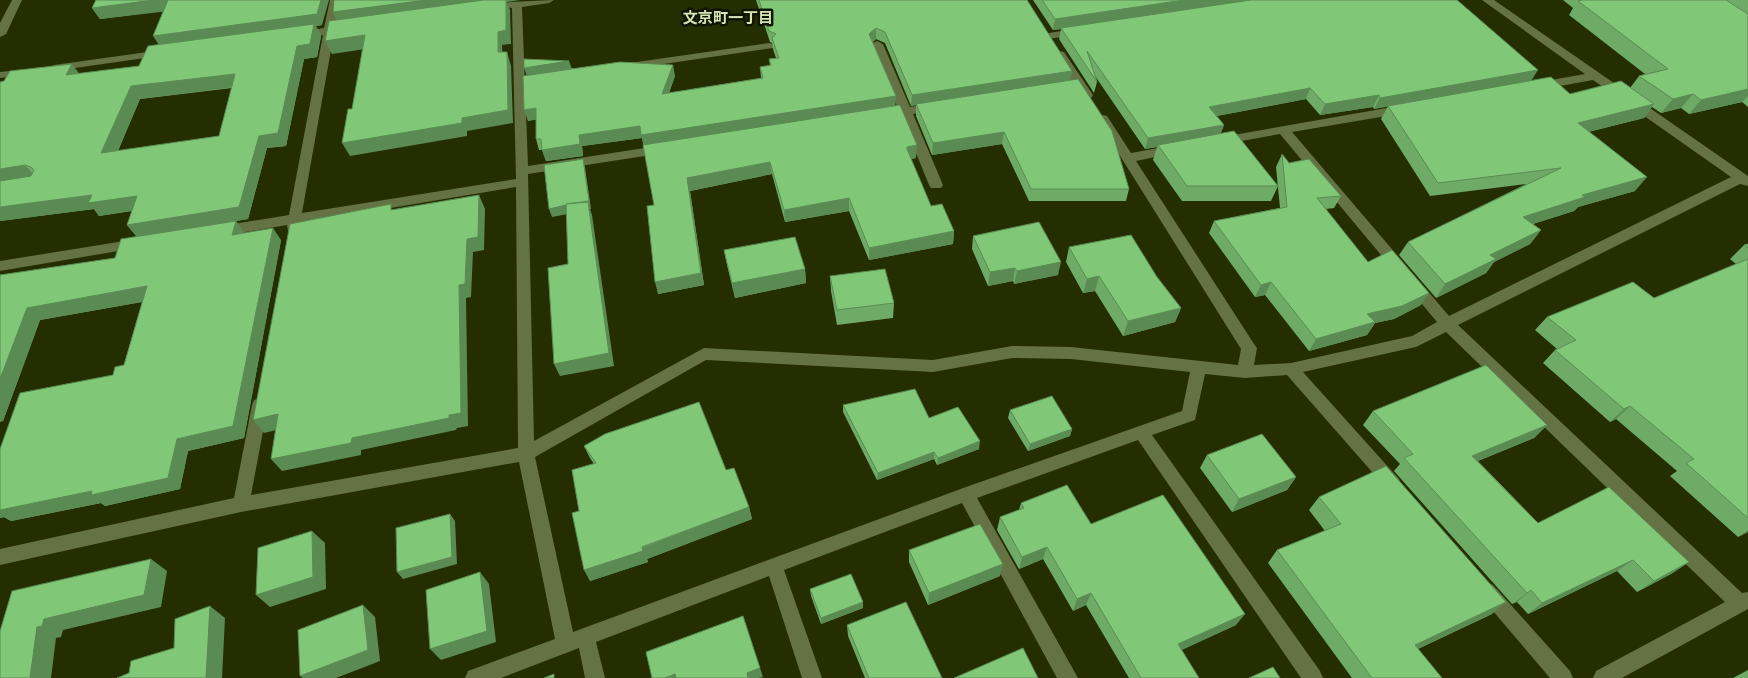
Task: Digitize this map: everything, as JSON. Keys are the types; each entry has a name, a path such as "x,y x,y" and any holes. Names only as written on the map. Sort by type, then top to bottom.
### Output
{"street":[{"path":"0,34 17,0"},
{"path":"291,238 335,0"},
{"path":"498,7 549,0"},
{"path":"0,556 241,504 526,454 704,354 933,366 1012,352 1061,353 1245,372 1291,369 1416,341 1447,324 1744,180 1487,0"},
{"path":"517,4 524,81 522,176 526,454 566,645"},
{"path":"1040,22 1076,86 1128,158 1249,348 1245,372"},
{"path":"290,36 356,27"},
{"path":"1049,36 1087,30"},
{"path":"877,44 936,185"},
{"path":"616,68 769,46"},
{"path":"0,76 174,52"},
{"path":"1526,88 1594,76"},
{"path":"876,116 945,106"},
{"path":"1206,144 1419,106"},
{"path":"1283,130 1447,324 1744,601 1603,678"},
{"path":"206,233 295,219 680,146"},
{"path":"1128,158 1186,147"},
{"path":"0,266 148,243"},
{"path":"475,678 966,494 1189,416 1199,367"},
{"path":"1291,369 1401,494"},
{"path":"241,504 263,390"},
{"path":"1141,432 1313,678"},
{"path":"966,494 1068,678"},
{"path":"774,566 812,678"},
{"path":"1473,575 1563,678"},
{"path":"586,637 595,678"}],"building":[{"path":"96,0 154,0 92,8"},
{"path":"168,0 321,0 317,14 153,36"},
{"path":"334,0 427,0 333,12"},
{"path":"484,0 506,0 506,30 498,32 498,52 507,52 508,110 462,118 462,123 342,143 348,109 352,109 365,35 325,41 329,21"},
{"path":"759,0 1027,0 1072,71 912,95 885,32 876,28 869,34 896,96 641,135 640,126 579,135 580,144 542,150 541,139 536,139 536,108 524,110 523,76 620,62 673,65 662,94 763,78 760,67 771,65 769,59 779,58 772,38 776,34 769,31"},
{"path":"1042,0 1184,0 1055,19"},
{"path":"1251,0 1457,0 1538,70 1380,98 1379,95 1325,104 1310,88 1209,107 1224,125 1148,138 1087,51 1097,82 1061,28"},
{"path":"1726,0 1748,14 1748,89 1701,100 1693,94 1673,99 1639,76 1668,69 1578,1"},
{"path":"314,24 310,44 297,46 278,133 259,136 239,207 127,225 137,196 88,203 92,195 0,207 0,181 31,176 34,170 25,165 0,169 0,82 4,81 10,71 72,64 66,75 139,66 148,46","holes":["235,74 219,136 101,153 131,86"]},
{"path":"524,59 569,61 524,68"},
{"path":"1551,77 1570,94 1621,81 1654,104 1578,123 1647,177 1582,195 1585,197 1523,217 1541,230 1490,255 1496,259 1445,284 1408,242 1561,168 1438,183 1388,106"},
{"path":"1078,79 1112,131 1129,189 1031,189 1004,132 933,143 916,104"},
{"path":"900,105 917,145 907,147 907,149 931,206 942,204 954,231 869,248 849,198 784,210 770,162 687,178 701,273 655,282 647,206 654,205 643,145"},
{"path":"1234,131 1278,186 1187,186 1158,145"},
{"path":"1282,154 1289,163 1309,159 1341,196 1317,198 1368,262 1392,250 1429,293 1402,306 1367,314 1375,322 1316,339 1271,282 1261,285 1214,221 1287,207"},
{"path":"583,159 589,201 566,204 549,209 544,165"},
{"path":"479,195 478,237 467,239 465,284 459,285 461,413 449,415 449,418 352,438 351,443 271,459 278,414 253,420 290,224 391,204 391,210"},
{"path":"588,202 609,353 554,364 548,268 568,264 566,204"},
{"path":"236,221 232,235 273,228 233,426 177,439 168,478 91,495 92,491 0,510 0,449 20,393 113,375 115,367 124,365 147,286 27,308 0,379 0,275 115,258 121,239"},
{"path":"1039,222 1061,262 1017,271 1015,268 990,272 973,236"},
{"path":"1131,235 1157,277 1181,308 1128,321 1099,276 1087,279 1069,247"},
{"path":"795,237 805,269 732,283 724,250"},
{"path":"1748,259 1748,518 1686,463 1694,459 1630,406 1624,409 1555,350 1576,340 1547,317 1633,282 1654,298"},
{"path":"885,269 894,303 837,310 830,276"},
{"path":"1486,365 1547,425 1472,456 1538,523 1609,487 1689,562 1654,581 1633,560 1542,603 1531,590 1527,593 1404,458 1413,454 1373,411"},
{"path":"915,389 929,418 958,407 980,441 938,458 934,452 878,473 843,405"},
{"path":"1052,396 1072,429 1030,444 1010,410"},
{"path":"699,402 726,470 734,468 749,507 642,547 643,551 584,570 572,513 579,511 572,470 596,463 584,446 605,434"},
{"path":"1262,434 1296,477 1239,499 1207,455"},
{"path":"1386,466 1506,602 1415,645 1442,678 1372,678 1277,550 1341,524 1319,497"},
{"path":"1067,485 1091,524 1163,495 1245,614 1178,644 1199,678 1141,678 1091,593 1077,599 1047,547 1022,557 1000,517 1024,508 1021,503"},
{"path":"450,514 452,557 397,572 396,528"},
{"path":"980,524 1003,564 929,593 909,550"},
{"path":"312,531 313,577 256,595 258,548"},
{"path":"151,559 144,595 44,619 42,626 37,627 30,678 0,678 0,631 12,591"},
{"path":"480,572 487,631 430,649 426,590"},
{"path":"851,574 863,602 821,618 810,589"},
{"path":"906,602 942,678 869,678 847,625"},
{"path":"363,605 368,650 300,676 298,630"},
{"path":"210,606 206,678 117,678 129,673 131,661 174,648 175,619"},
{"path":"743,616 760,668 747,673 748,678 676,678 675,674 665,678 652,678 646,652"},
{"path":"1023,648 1038,678 954,678"},
{"path":"1273,667 1280,678 1249,678"},
{"path":"554,674 554,678 544,678"}],"district":[{"name":"文京町一丁目","path":"728,18"}]}
